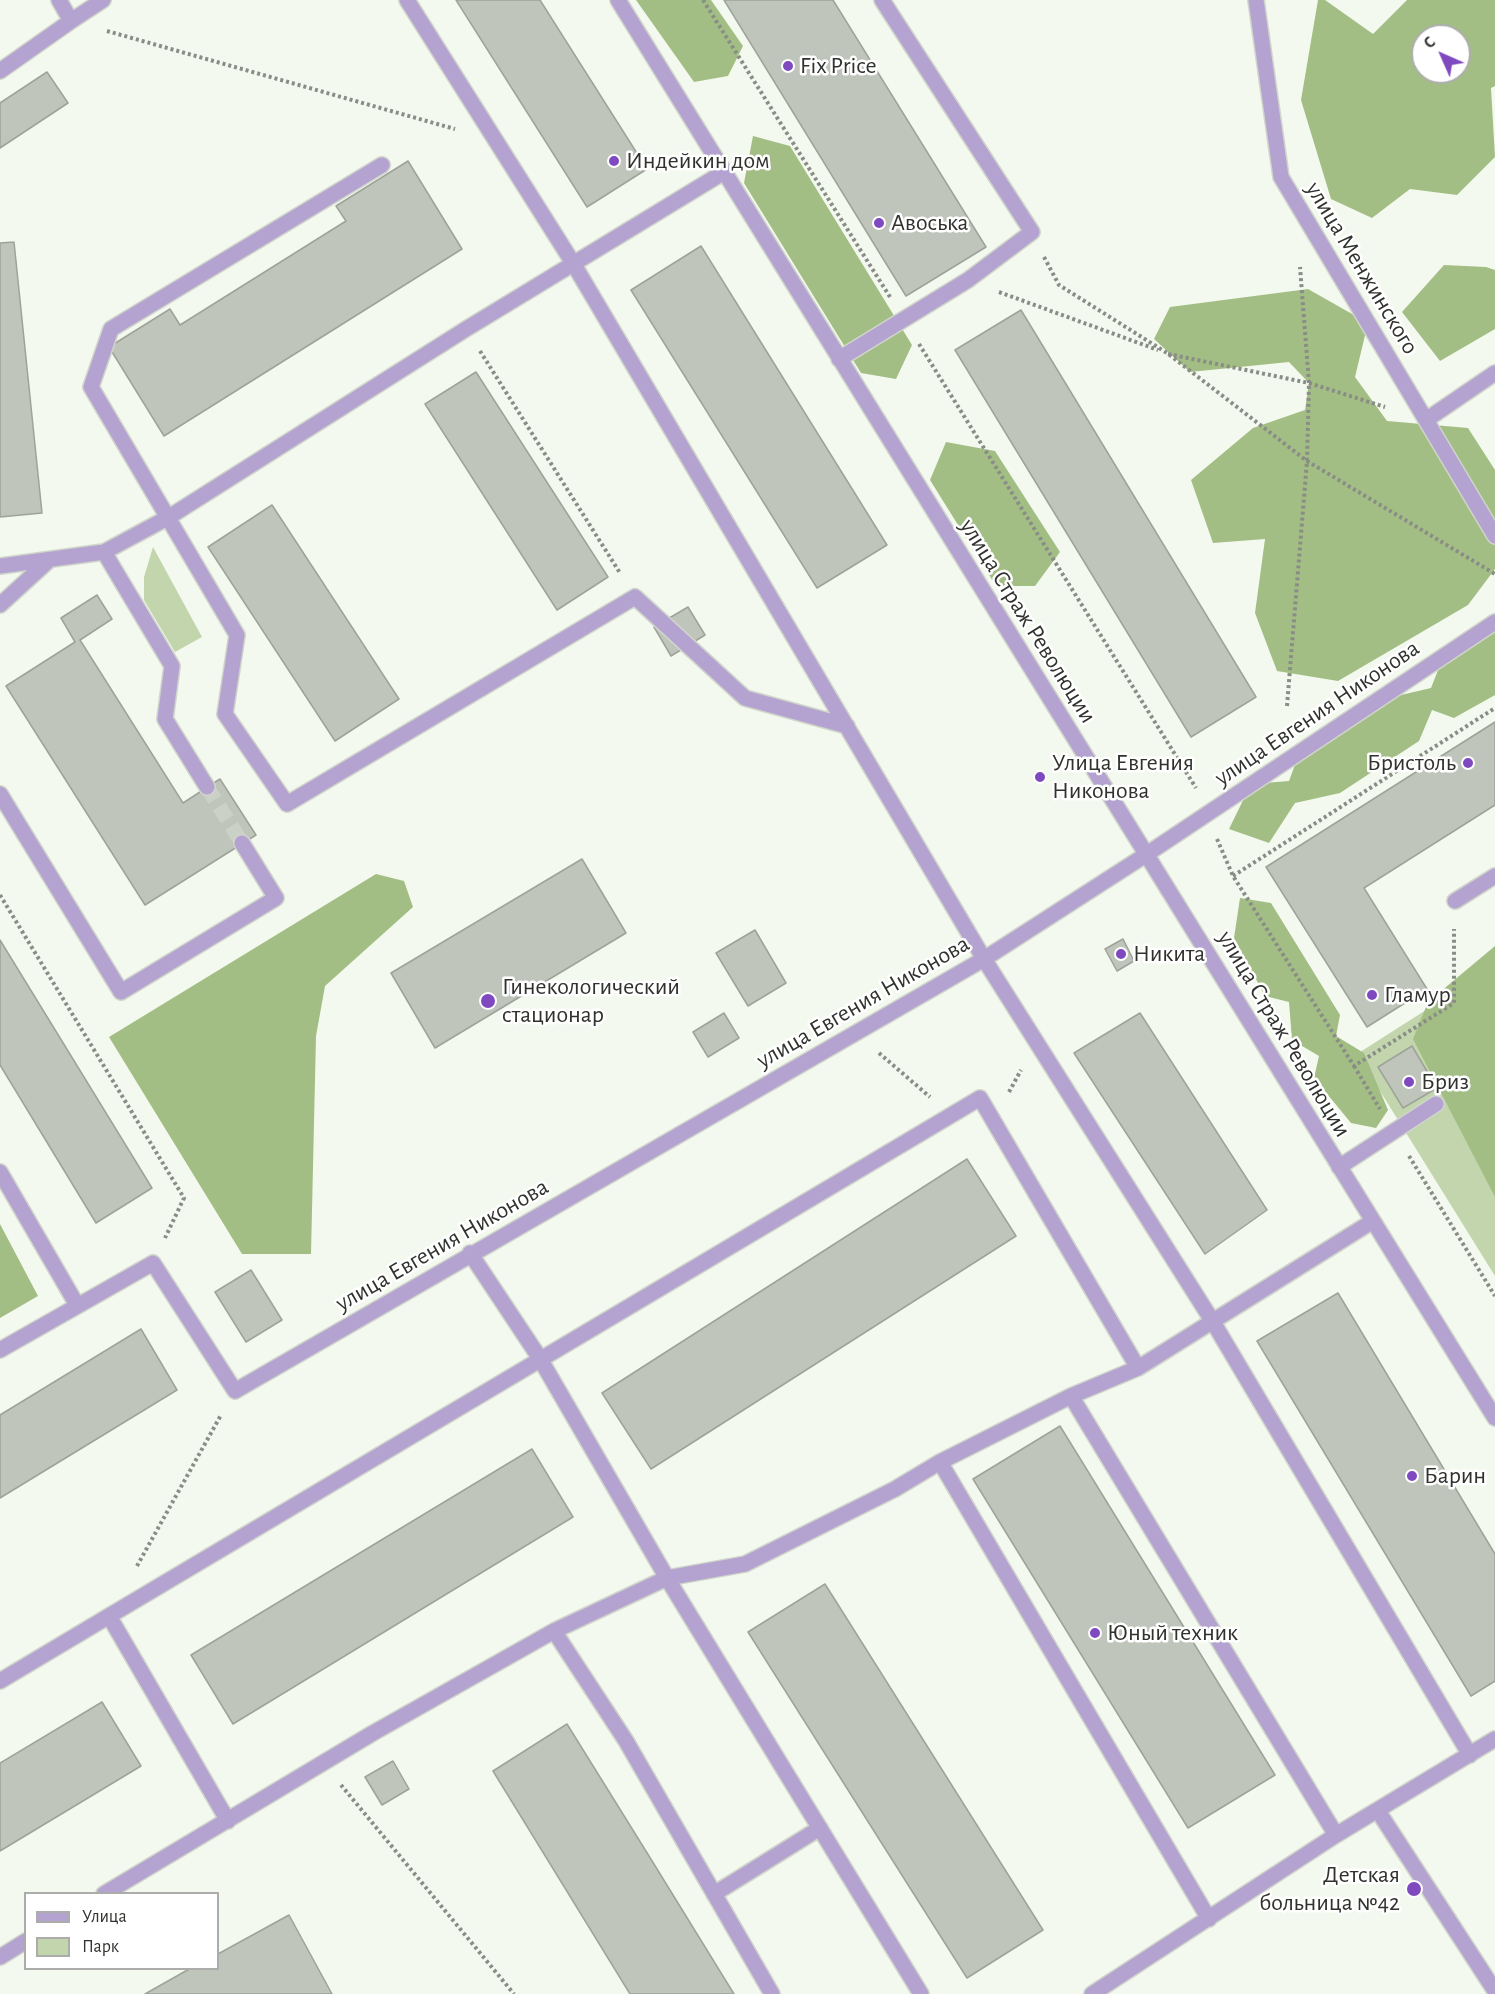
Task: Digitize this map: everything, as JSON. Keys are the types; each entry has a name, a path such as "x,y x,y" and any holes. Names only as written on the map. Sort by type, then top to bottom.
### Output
{"street":[{"path":"59,0 71,21"},
{"path":"0,71 103,0"},
{"path":"407,0 573,263 984,958 1213,1322 1470,1755"},
{"name":"улица Страж Революции","path":"618,0 1495,1418"},
{"path":"839,359 968,280 1032,232 882,0"},
{"name":"улица Менжинского","path":"1256,0 1281,177 1495,536"},
{"path":"382,165 111,329 91,387 237,635 225,714 287,804 635,597 745,698 847,726"},
{"path":"0,566 46,562 104,552 169,517 466,329 724,172"},
{"path":"1426,420 1495,373"},
{"path":"104,552 172,666 165,719 207,787"},
{"path":"0,605 46,562"},
{"name":"улица Евгения Никонова","path":"235,1391 470,1253 984,958 1147,854 1495,622"},
{"path":"0,794 121,992 276,898 242,843"},
{"path":"1455,901 1495,876"},
{"path":"0,1682 539,1357 980,1098 1138,1368"},
{"path":"1339,1167 1436,1104"},
{"path":"0,1172 77,1305"},
{"path":"106,1892 554,1630 667,1578 745,1564 895,1489 940,1462 1071,1396 1138,1368 1373,1221"},
{"path":"470,1253 539,1357 667,1578 921,1994"},
{"path":"0,1350 153,1263 235,1391"},
{"path":"1071,1396 1336,1835"},
{"path":"940,1462 1209,1919"},
{"path":"109,1616 228,1821"},
{"path":"554,1630 626,1741 772,1994"},
{"path":"1092,1994 1336,1835 1495,1739"},
{"path":"1378,1811 1495,1991"},
{"path":"714,1894 820,1828"},
{"path":"0,1957 24,1942"}],"path":[{"path":"703,0 1193,782 1233,876 1354,1066 1495,1296"},
{"path":"71,21 496,140"},
{"path":"1287,706 1307,461 1309,383 1300,266 1305,217"},
{"path":"1032,232 1059,285 1167,353 1307,461 1495,574"},
{"path":"968,280 1167,353 1309,383 1426,420"},
{"path":"466,329 635,597"},
{"path":"1233,876 1495,708"},
{"path":"0,895 184,1198 153,1263"},
{"path":"1354,1066 1454,1003 1455,901"},
{"path":"855,1032 951,1115"},
{"path":"994,1122 1036,1041"},
{"path":"132,1575 235,1391"},
{"path":"323,1764 514,1994"}],"green space":[{"path":"636,0 711,0 743,46 728,76 694,82"},
{"path":"1318,0 1325,0 1373,34 1407,0 1495,0 1495,86 1491,88 1495,157 1457,195 1410,189 1372,218 1331,199 1301,100"},
{"path":"753,136 790,146 912,345 896,379 861,373 744,183"},
{"path":"1444,265 1486,267 1495,270 1495,329 1440,361 1402,312"},
{"path":"1308,289 1368,323 1355,377 1387,421 1468,428 1495,470 1495,569 1468,605 1338,681 1277,671 1255,613 1265,539 1213,543 1191,480 1253,428 1305,410 1309,383 1289,362 1190,372 1154,339 1170,307"},
{"path":"946,442 995,451 1060,552 1035,586 996,586 930,480"},
{"path":"153,547 202,637 175,652 144,600 144,577"},
{"path":"1495,627 1495,695 1454,718 1432,710 1419,741 1340,793 1295,803 1269,843 1229,829 1251,784 1289,781 1300,751 1388,698 1431,688 1440,665"},
{"path":"376,874 404,881 413,907 325,986 316,1036 311,1254 242,1254 109,1037"},
{"path":"1240,898 1271,903 1340,1015 1336,1036 1364,1053 1388,1110 1376,1128 1351,1123 1314,1078 1319,1056 1292,1040 1289,1002 1265,996 1234,938"},
{"path":"1495,946 1495,1197 1413,1039 1428,1002"},
{"path":"1495,966 1495,1276 1357,1054"},
{"path":"0,1224 38,1296 0,1318"}],"building":[{"path":"456,0 540,0 647,169 587,207"},
{"path":"724,0 833,0 986,247 906,296"},
{"path":"47,72 68,103 0,148 0,103"},
{"path":"408,161 462,249 164,436 109,347 170,309 180,325 346,221 336,206"},
{"path":"14,242 42,513 0,517 0,243"},
{"path":"701,246 887,545 817,588 631,290"},
{"path":"1021,310 1256,697 1191,737 955,350"},
{"path":"476,372 608,577 557,610 425,404"},
{"path":"272,505 399,699 335,741 208,547"},
{"path":"97,595 112,619 80,640 183,803 220,779 256,835 145,905 6,686 75,642 61,618"},
{"path":"688,607 705,635 671,656 654,627"},
{"path":"1495,722 1495,805 1364,888 1427,989 1367,1027 1266,867"},
{"path":"582,859 626,933 435,1048 391,973"},
{"path":"755,930 786,983 748,1006 716,953"},
{"path":"1123,939 1134,961 1117,971 1105,949"},
{"path":"0,940 152,1188 96,1223 0,1065"},
{"path":"724,1013 739,1038 708,1057 693,1032"},
{"path":"1140,1013 1267,1210 1205,1254 1074,1053"},
{"path":"1412,1046 1437,1088 1403,1108 1378,1067"},
{"path":"967,1159 1016,1236 651,1469 602,1393"},
{"path":"251,1270 282,1320 246,1342 215,1292"},
{"path":"1338,1293 1495,1554 1495,1681 1471,1696 1257,1341"},
{"path":"141,1329 177,1390 0,1498 0,1415"},
{"path":"1060,1426 1275,1775 1188,1828 973,1479"},
{"path":"532,1449 573,1517 233,1724 191,1655"},
{"path":"825,1584 1043,1930 967,1978 748,1632"},
{"path":"102,1702 141,1766 0,1851 0,1763"},
{"path":"567,1724 734,1994 630,1994 493,1771"},
{"path":"393,1761 409,1789 382,1805 365,1777"},
{"path":"289,1915 332,1994 145,1994 187,1970 219,1970 219,1953"}],"tunnel":[{"path":"207,787 242,843"}],"place":[{"name":"Fix Price","path":"788,66"},
{"name":"Индейкин дом","path":"614,161"},
{"name":"Авоська","path":"879,223"},
{"name":"Бристоль","path":"1468,763"},
{"name":"Улица Евгения Никонова","path":"1040,777"},
{"name":"Никита","path":"1121,954"},
{"name":"Гламур","path":"1372,995"},
{"name":"Гинекологический стационар","path":"488,1001"},
{"name":"Бриз","path":"1409,1082"},
{"name":"Барин","path":"1412,1476"},
{"name":"Юный техник","path":"1095,1633"},
{"name":"Детская больница №42","path":"1414,1889"}]}
